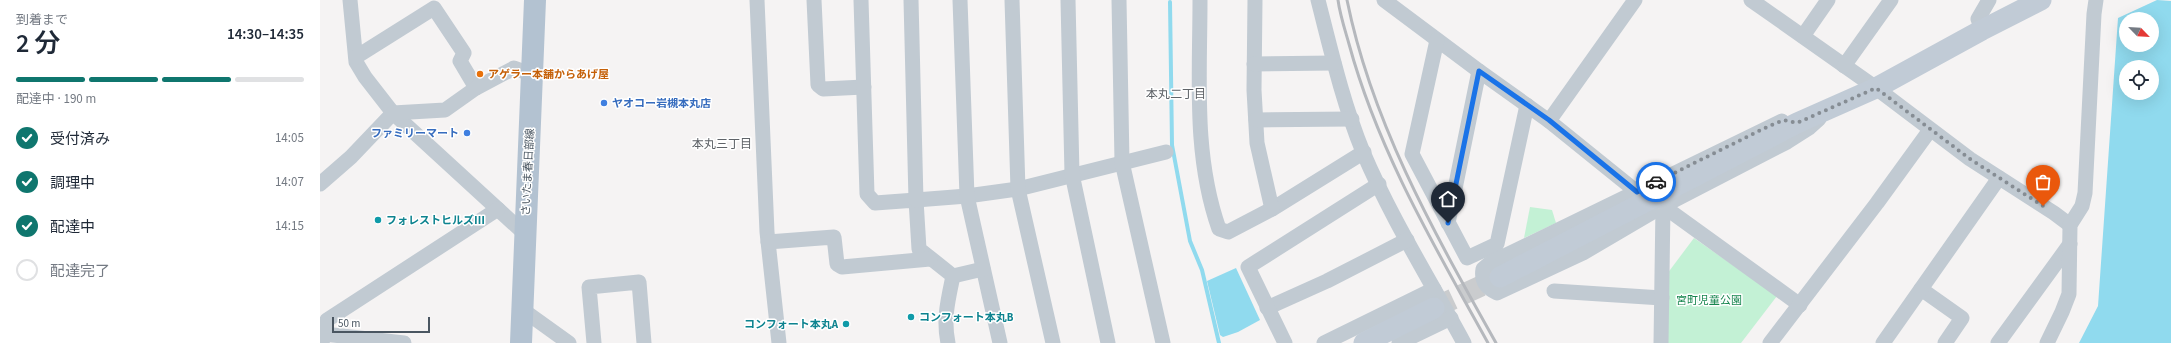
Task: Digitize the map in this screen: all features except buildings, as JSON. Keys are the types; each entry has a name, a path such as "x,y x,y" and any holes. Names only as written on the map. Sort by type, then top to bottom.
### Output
{"main road":[{"name":"さいたま春日部線","path":"521,343 535,0"}],"street":[{"path":"350,0 356,62 365,76 393,113 525,234"},
{"path":"757,0 760,96 768,242 780,343"},
{"path":"814,0 818,84 823,89 864,87"},
{"path":"861,0 867,194 875,203 967,196 1018,189 1072,174 1166,152"},
{"path":"911,0 916,200 919,249 953,276 984,269"},
{"path":"960,0 967,196 1000,343"},
{"path":"1012,0 1018,189 1053,343"},
{"path":"1068,0 1072,174 1108,343"},
{"path":"1119,0 1122,162 1163,343"},
{"path":"1200,0 1200,145 1212,207 1220,229 1228,232 1272,209 1364,152"},
{"path":"1255,0 1254,64 1256,120 1258,143 1272,209"},
{"path":"1318,0 1334,63 1364,152 1439,305 1464,343"},
{"path":"1384,0 1479,71 1549,120 1637,192"},
{"path":"1549,120 1635,0"},
{"path":"1751,0 1876,88 1930,130 1999,178 2054,213 2070,226"},
{"path":"1803,36 1828,0"},
{"path":"1844,66 1891,0"},
{"path":"1982,30 1978,19 1989,0"},
{"path":"1500,277 1797,123 1876,88 2040,0"},
{"path":"2047,343 2069,294 2070,226 2082,206 2086,193 2094,14 2096,0"},
{"path":"356,57 434,8 464,53 460,61 476,88"},
{"path":"1437,40 1412,154 1467,258 1497,244 1527,105"},
{"path":"1254,64 1334,63"},
{"path":"321,181 351,158 393,113 445,110 476,88 514,68 533,74"},
{"path":"1448,223 1479,71"},
{"path":"1797,123 1784,120 1767,127 1490,263 1483,269 1482,277 1488,289 1497,293 1583,253 1663,206 1787,142 1809,128 1830,108"},
{"path":"1256,120 1352,119"},
{"path":"1770,343 1930,130"},
{"path":"1883,343 1999,178"},
{"path":"1285,343 1248,267 1379,184"},
{"path":"1661,343 1663,206"},
{"path":"1663,206 1800,305"},
{"path":"404,343 323,338 327,320 498,209"},
{"path":"768,242 834,237 837,264 842,267 930,259"},
{"path":"1267,308 1327,281 1407,240"},
{"path":"1998,343 2070,244"},
{"path":"948,343 945,324 945,311 953,276"},
{"path":"594,343 589,287 639,282 644,343"},
{"path":"1921,289 1962,318 1945,343"},
{"path":"1554,291 1662,298"},
{"path":"1324,343 1439,305"},
{"path":"1364,343 1439,305"},
{"path":"1399,343 1439,305"},
{"path":"523,310 569,343"}],"green space":[{"path":"1530,207 1552,210 1556,223 1524,238"},
{"name":"宮町児童公園","path":"1694,238 1777,296 1741,343 1665,343 1667,274"}],"water":[{"path":"2157,0 2171,1 2171,343 2079,343 2098,306 2118,18 2119,52 2159,52 2159,12 2131,12"},
{"path":"1236,268 1260,320 1238,332 1223,337 1220,335 1207,281"}],"waterway":[{"path":"1170,2 1172,145 1190,241 1202,270 1219,343"}],"tunnel":[{"path":"1434,308 1500,277"}],"railway":[{"path":"1338,0 1361,84 1392,160 1428,234 1488,343"},
{"path":"1347,0 1358,46 1372,91 1389,134 1408,177 1450,261 1496,343"}],"way so far":[{"path":"1656,182 1767,127 1784,120 1797,123 1876,88 1970,159 2043,206"}],"place":[{"name":"アゲラー本舗からあげ屋","path":"480,74"},
{"name":"ヤオコー岩槻本丸店","path":"604,103"},
{"name":"ファミリーマート","path":"467,133"},
{"name":"フォレストヒルズⅢ","path":"378,220"},
{"name":"コンフォート本丸B","path":"911,317"},
{"name":"コンフォート本丸A","path":"846,324"}],"district":[{"name":"本丸二丁目","path":"1176,94"},
{"name":"本丸三丁目","path":"722,144"}],"route":[{"path":"1448,223 1479,71 1549,120 1637,192 1656,182"}]}
